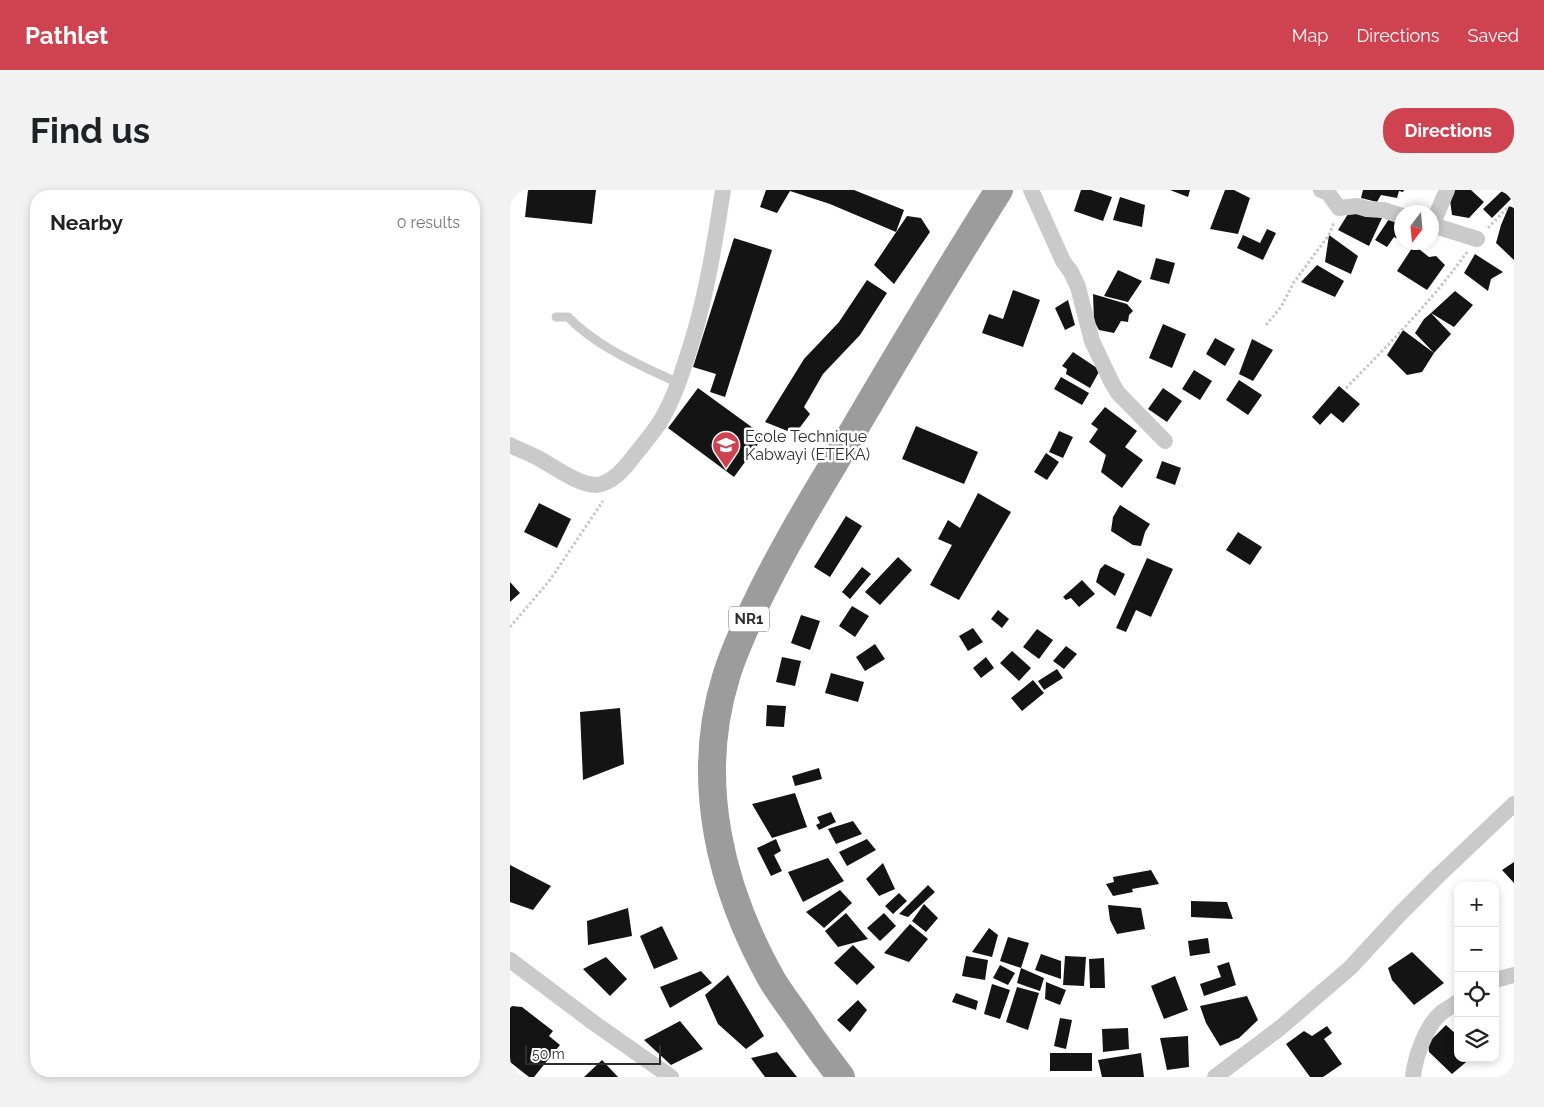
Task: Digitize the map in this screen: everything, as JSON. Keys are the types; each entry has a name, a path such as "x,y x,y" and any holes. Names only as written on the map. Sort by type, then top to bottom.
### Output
{"highway":[{"name":"NR1","path":"842,1077 829,1062 773,982 755,948 726,872 717,834 712,787 712,749 717,712 726,676 743,632 767,581 797,525 945,276 999,190"}],"street":[{"path":"510,446 537,458 577,480 593,485 602,484 612,479 625,467 663,417 678,383 695,335 706,288 723,190"},
{"path":"1031,190 1063,261 1078,286 1092,341 1112,383 1118,393 1165,441"},
{"path":"1320,190 1328,193 1339,208 1358,206 1394,214"},
{"path":"1439,209 1447,190"},
{"path":"1439,227 1477,239"},
{"path":"1215,1077 1280,1028 1350,968 1439,875 1514,804"},
{"path":"510,960 594,1023 671,1077"},
{"path":"1499,979 1514,975"},
{"path":"1413,1077 1422,1042 1429,1028 1440,1013 1454,1004"}],"lane":[{"path":"556,317 568,317 604,345 678,383"}],"path":[{"path":"1346,388 1403,330 1448,278 1477,239 1509,206"},
{"path":"1266,325 1281,307 1294,282 1329,235 1339,208"},
{"path":"510,627 550,580 605,498"}],"building":[{"path":"528,190 596,190 592,224 525,217"},
{"path":"766,190 854,190 904,210 896,232 830,204 790,191 777,213 760,207"},
{"path":"1081,190 1091,190 1112,197 1103,221 1074,211"},
{"path":"1170,190 1190,190 1188,197"},
{"path":"1225,190 1234,190 1250,198 1238,234 1210,229"},
{"path":"1363,190 1404,190 1403,192 1399,191 1397,198 1381,195 1377,202 1361,198"},
{"path":"1452,190 1471,190 1484,202 1469,218 1452,215 1450,200"},
{"path":"1503,190 1514,190 1514,196 1492,218 1483,209"},
{"path":"1120,197 1145,205 1142,227 1113,220"},
{"path":"1509,206 1514,208 1514,260 1496,243"},
{"path":"1348,214 1364,214 1382,218 1369,246 1338,230"},
{"path":"907,216 921,218 930,232 894,284 874,265"},
{"path":"1389,219 1394,221 1394,237 1387,247 1375,240"},
{"path":"1267,229 1276,233 1263,260 1237,248 1243,235 1260,243"},
{"path":"1329,235 1358,256 1351,274 1325,262"},
{"path":"734,238 772,250 725,397 710,392 716,374 693,367"},
{"path":"1411,250 1420,250 1429,257 1436,256 1445,265 1427,290 1397,271"},
{"path":"1475,254 1503,272 1491,279 1488,291 1464,273"},
{"path":"1156,258 1175,263 1169,284 1150,279"},
{"path":"1317,265 1344,281 1335,297 1301,282"},
{"path":"1118,270 1142,281 1128,302 1104,296"},
{"path":"867,280 887,293 860,335 823,374 804,407 810,414 795,434 765,422 804,359 839,322"},
{"path":"1013,290 1040,300 1023,347 982,333 989,314 1003,319"},
{"path":"1455,291 1473,305 1454,327 1431,313"},
{"path":"1093,294 1127,304 1133,311 1129,315 1128,322 1121,321 1114,333 1099,330 1094,321"},
{"path":"1068,300 1075,325 1065,330 1055,308"},
{"path":"1431,313 1451,334 1434,353 1415,333 1424,319"},
{"path":"1163,324 1186,334 1172,368 1149,358"},
{"path":"1403,330 1434,353 1422,372 1407,375 1387,355"},
{"path":"1215,338 1235,349 1225,366 1206,354"},
{"path":"1252,339 1273,350 1253,381 1239,374"},
{"path":"1073,352 1100,370 1090,388 1066,374 1067,369 1062,366"},
{"path":"1194,370 1212,381 1200,400 1182,389"},
{"path":"1061,377 1089,393 1082,405 1054,389"},
{"path":"1239,380 1262,395 1248,415 1226,400"},
{"path":"1339,386 1360,404 1343,423 1331,413 1320,425 1312,417"},
{"path":"698,388 764,436 734,477 668,428"},
{"path":"1163,388 1182,401 1167,422 1148,409"},
{"path":"1105,407 1137,431 1125,447 1143,460 1122,488 1101,472 1106,455 1089,442 1098,429 1091,424"},
{"path":"916,426 978,452 964,484 902,459"},
{"path":"1059,431 1073,437 1063,458 1049,452"},
{"path":"1046,453 1059,462 1047,480 1034,472"},
{"path":"1162,461 1181,468 1175,485 1156,478"},
{"path":"978,493 1011,512 959,600 930,585 952,545 938,539 948,520 960,528"},
{"path":"539,503 571,519 557,548 524,532"},
{"path":"1120,505 1150,524 1145,532 1141,546 1133,545 1111,531 1113,517"},
{"path":"846,516 862,526 830,577 814,567"},
{"path":"1238,532 1262,547 1250,565 1226,550"},
{"path":"898,557 912,570 880,605 865,592"},
{"path":"1147,558 1173,569 1151,617 1136,610 1126,632 1116,628"},
{"path":"1105,564 1125,574 1115,596 1096,582 1100,569"},
{"path":"862,567 871,574 850,599 842,592"},
{"path":"1082,580 1095,594 1079,607 1071,598 1066,600 1063,597"},
{"path":"510,582 520,593 510,602"},
{"path":"852,606 869,616 855,637 839,626"},
{"path":"998,610 1009,619 1002,628 991,619"},
{"path":"801,615 820,621 810,650 791,643"},
{"path":"973,628 983,642 968,651 959,636"},
{"path":"1037,629 1053,640 1039,659 1023,647"},
{"path":"875,644 885,659 865,671 856,657"},
{"path":"1066,646 1077,654 1064,669 1053,661"},
{"path":"1012,651 1031,668 1019,681 1000,663"},
{"path":"782,657 801,661 795,686 776,682"},
{"path":"986,657 994,668 981,678 973,668"},
{"path":"1057,669 1063,678 1044,690 1038,681"},
{"path":"831,673 864,682 858,702 825,693"},
{"path":"1033,680 1044,693 1022,711 1011,698"},
{"path":"767,705 786,706 784,727 766,726"},
{"path":"620,708 624,764 583,780 580,712"},
{"path":"819,768 822,779 795,786 792,776"},
{"path":"795,793 807,827 772,838 752,804"},
{"path":"831,812 836,822 819,830 816,825 820,823 817,817"},
{"path":"853,821 862,834 836,844 828,829"},
{"path":"776,839 781,851 774,855 782,871 771,876 757,848"},
{"path":"867,839 876,850 847,866 839,852"},
{"path":"828,858 844,881 803,902 788,872"},
{"path":"1514,862 1514,883 1502,870"},
{"path":"883,863 895,889 879,896 866,879"},
{"path":"510,865 551,886 533,910 510,902"},
{"path":"1151,870 1159,884 1132,889 1133,892 1113,896 1106,884 1114,882 1113,877"},
{"path":"928,885 935,892 908,917 899,914"},
{"path":"840,890 852,903 824,928 806,912"},
{"path":"899,893 907,901 893,914 885,906"},
{"path":"1191,901 1227,902 1233,919 1191,917"},
{"path":"924,904 938,918 926,932 912,921"},
{"path":"1108,905 1141,908 1145,929 1117,934 1110,920"},
{"path":"628,908 632,936 588,945 587,921"},
{"path":"846,913 868,939 838,947 825,931"},
{"path":"884,913 896,926 880,941 867,928"},
{"path":"910,924 928,939 909,962 884,953"},
{"path":"662,926 678,959 654,969 640,936"},
{"path":"989,928 998,935 992,957 972,952"},
{"path":"1008,937 1029,943 1021,968 1000,961"},
{"path":"1208,938 1210,953 1190,956 1188,941"},
{"path":"853,945 875,967 857,985 834,963"},
{"path":"1412,952 1444,983 1414,1005 1392,980 1388,968"},
{"path":"1041,954 1061,961 1061,979 1035,970"},
{"path":"966,956 988,960 985,980 962,976"},
{"path":"1065,956 1086,957 1084,986 1063,985"},
{"path":"606,957 627,979 610,996 583,969"},
{"path":"1104,958 1105,988 1090,988 1089,959"},
{"path":"1229,962 1236,985 1204,996 1200,984 1221,977 1217,966"},
{"path":"1000,965 1015,973 1008,985 993,978"},
{"path":"1021,968 1044,978 1040,991 1017,983"},
{"path":"701,971 712,983 670,1008 660,987"},
{"path":"728,975 764,1036 746,1049 718,1024 705,995"},
{"path":"1175,976 1188,1010 1164,1019 1151,986"},
{"path":"1046,982 1066,990 1060,1005 1045,999"},
{"path":"992,984 1010,990 1000,1019 984,1014"},
{"path":"1017,987 1039,993 1028,1030 1006,1022"},
{"path":"956,993 978,1001 976,1010 952,1002"},
{"path":"1247,996 1258,1020 1239,1038 1220,1046 1206,1023 1200,1006"},
{"path":"858,1000 867,1010 850,1032 837,1020"},
{"path":"512,1006 522,1007 553,1031 549,1036 560,1045 534,1077 529,1077 510,1062 510,1008"},
{"path":"1060,1018 1072,1020 1066,1049 1054,1046"},
{"path":"680,1021 703,1049 671,1065 644,1040"},
{"path":"1446,1025 1454,1032 1454,1062 1466,1062 1452,1074 1429,1052 1428,1043"},
{"path":"1327,1026 1332,1033 1324,1039 1342,1064 1323,1077 1310,1077 1286,1044 1304,1031 1312,1036"},
{"path":"1128,1028 1129,1049 1103,1052 1102,1029"},
{"path":"1188,1036 1189,1067 1167,1070 1160,1038"},
{"path":"777,1052 797,1077 765,1077 751,1058"},
{"path":"1050,1053 1092,1053 1092,1071 1050,1071"},
{"path":"1141,1053 1144,1077 1102,1077 1098,1060"},
{"path":"602,1060 618,1077 584,1077"}],"place":[{"name":"Ecole Technique Kabwayi (ETEKA)","path":"726,469"}]}
